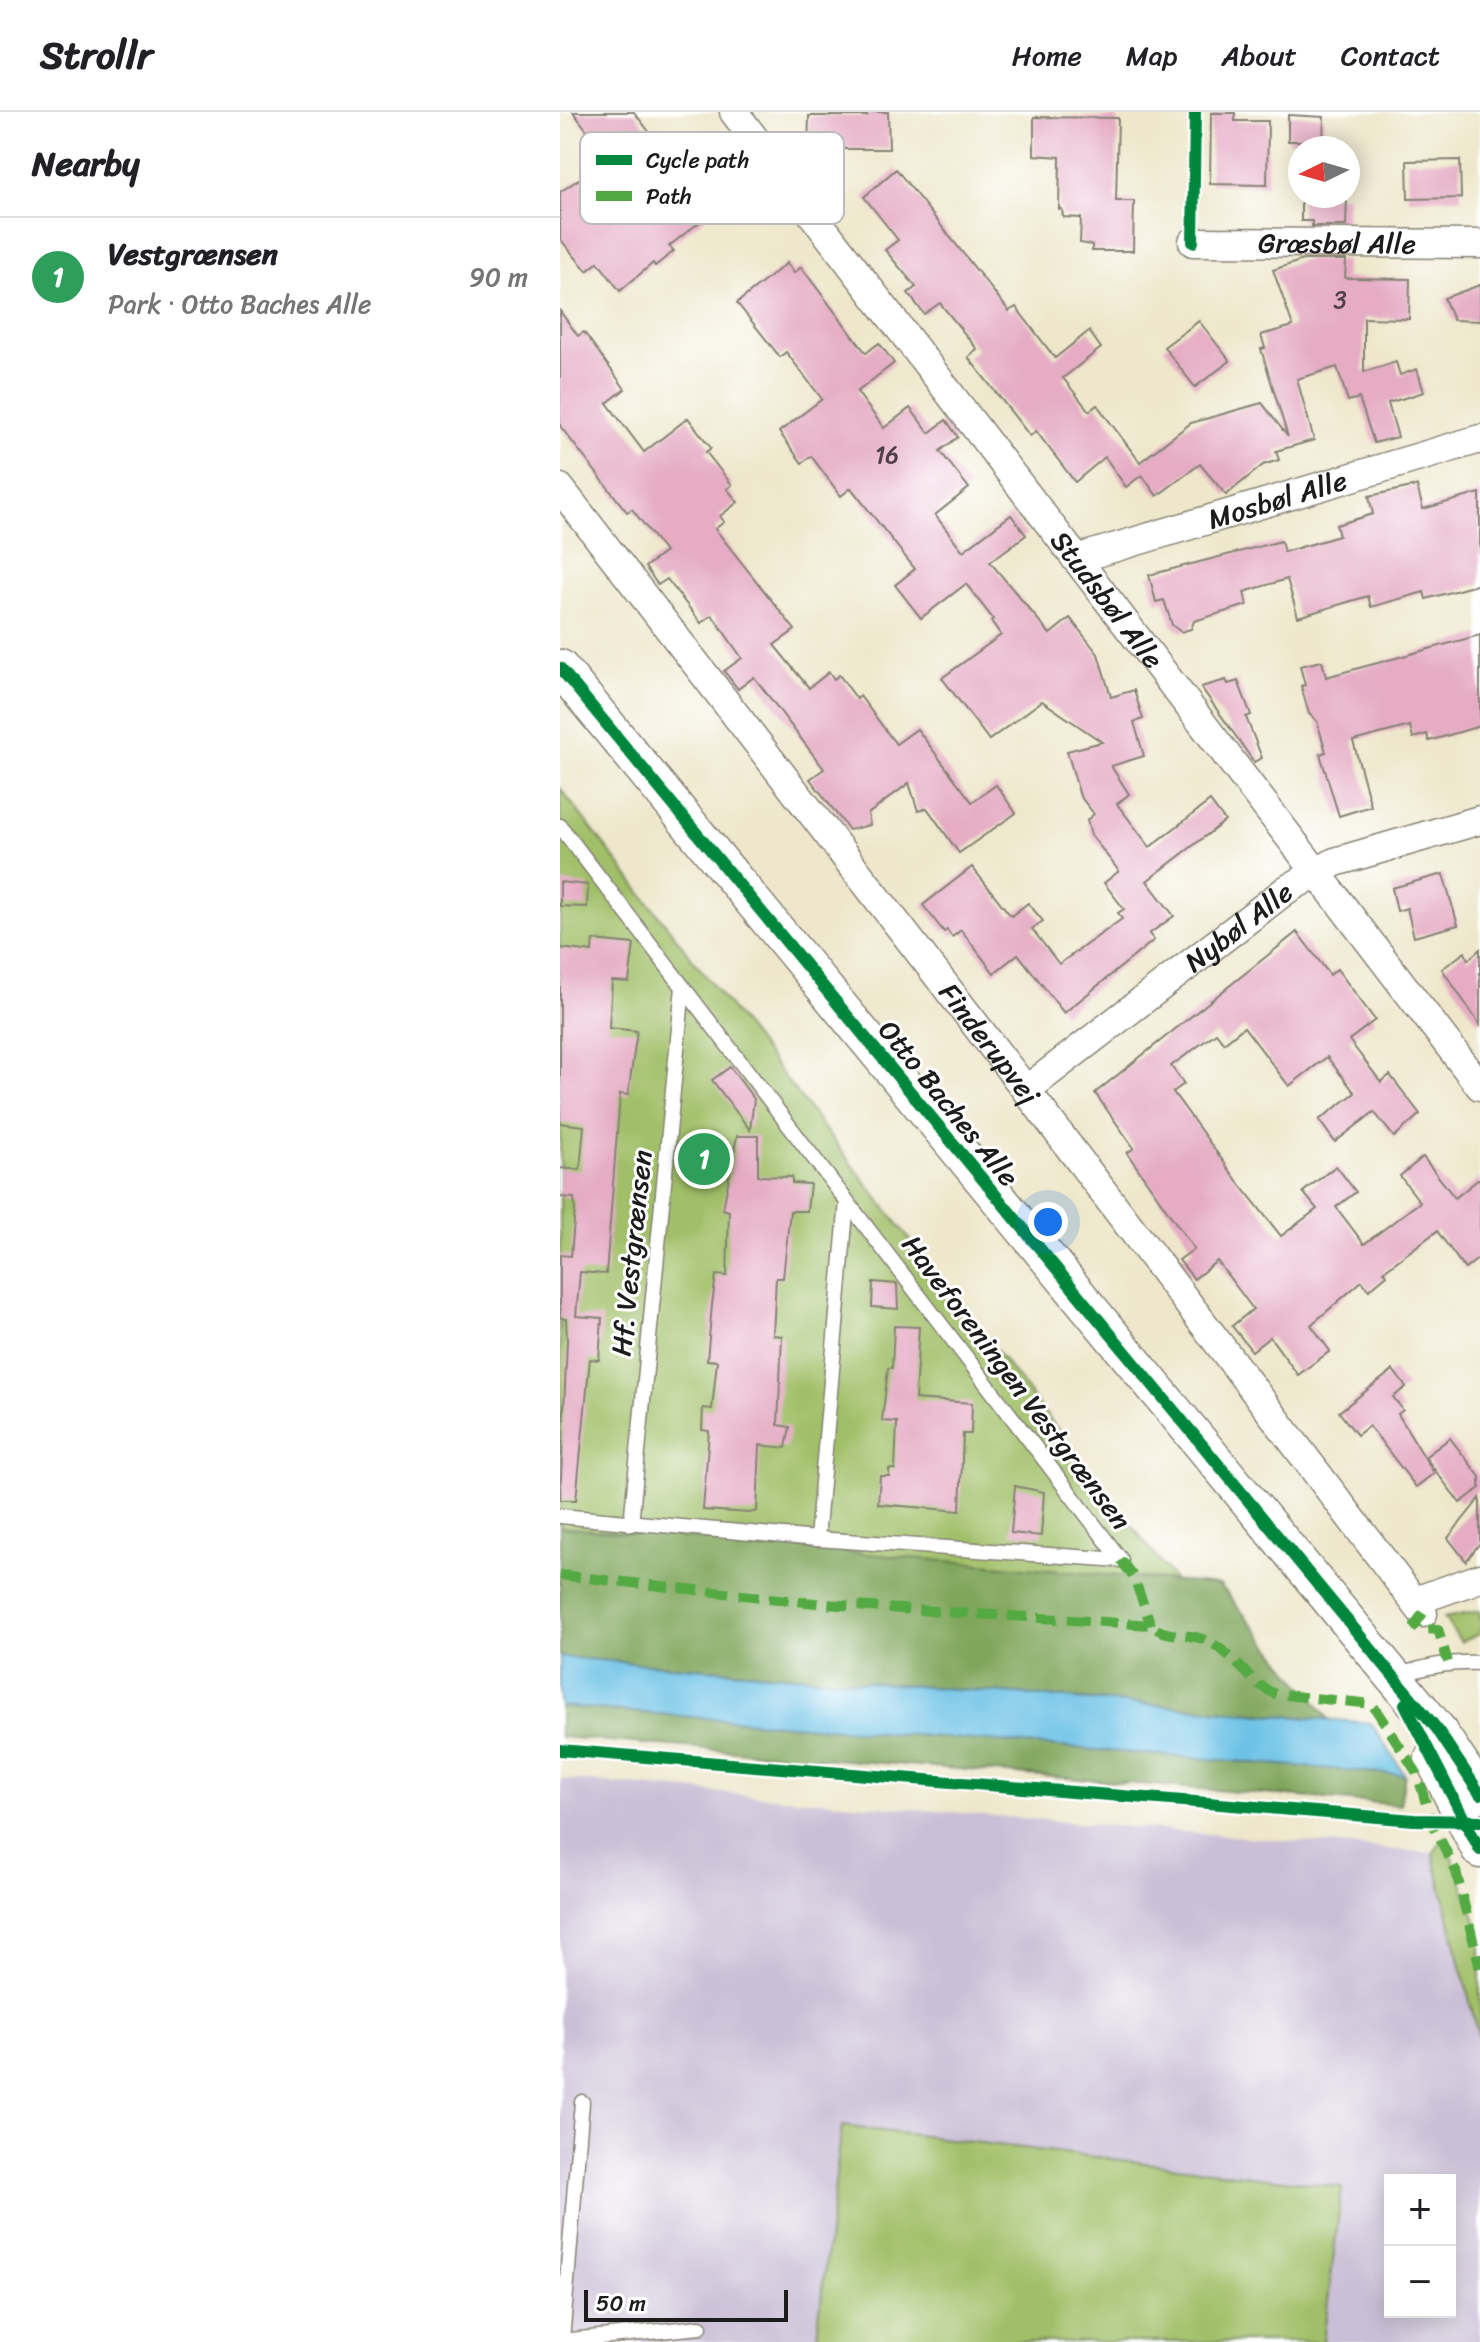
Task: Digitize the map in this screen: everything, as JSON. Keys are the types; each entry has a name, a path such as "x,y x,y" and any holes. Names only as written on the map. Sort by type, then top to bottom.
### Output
{"street":[{"name":"Studsbøl Alle","path":"734,112 749,132"},
{"name":"Studsbøl Alle","path":"820,224 1480,1086"},
{"name":"Græsbøl Alle","path":"1193,242 1480,244"},
{"name":"Mosbøl Alle","path":"1076,559 1480,439"},
{"name":"Finderupvej","path":"560,488 1026,1090 1419,1607 1480,1578"},
{"name":"Otto Baches Alle","path":"560,668 1392,1679 1437,1729 1475,1822"},
{"name":"Nybøl Alle","path":"1026,1090 1286,890 1335,862 1480,820"}],"lane":[{"name":"Haveforeningen Vestgrænsen","path":"560,826 1121,1560 817,1539 560,1516"},
{"name":"Hf. Vestgrænsen","path":"631,1524 683,987"},
{"path":"817,1539 847,1201"},
{"path":"1392,1679 1425,1666 1480,1663"},
{"path":"582,2102 561,2341 700,2327"}],"shaded area":[{"path":"560,1779 1433,1853 1480,2042 1480,2342 560,2342"}],"green space":[{"path":"560,788 1175,1581 560,1530"},
{"path":"560,1527 1220,1585 1329,1719 560,1657"},
{"path":"1480,1611 1480,1634 1461,1642 1444,1618"},
{"path":"560,1706 1405,1775 1400,1805 560,1737"},
{"path":"1445,1837 1480,1932 1480,2042 1433,1853"},
{"path":"842,2126 1342,2187 1323,2342 816,2342"}],"water":[{"path":"560,1657 1371,1723 1405,1775 560,1706"}],"building":[{"path":"573,112 634,112 649,132 588,132"},
{"path":"867,112 888,112 889,149 844,149 844,132 809,132 809,116 867,116"},
{"path":"1211,113 1235,113 1235,121 1268,121 1267,185 1210,184"},
{"path":"1288,115 1324,117 1323,136 1288,136"},
{"path":"1034,117 1118,118 1116,201 1134,201 1133,251 1092,251 1092,245 1080,243 1081,218 1063,217 1062,209 1059,209 1060,157 1034,155"},
{"path":"1460,160 1461,198 1408,199 1407,161"},
{"path":"896,169 1009,311 1016,307 1055,358 1089,331 1101,348 1063,378 1089,411 1097,405 1140,462 1191,423 1262,403 1288,437 1261,349 1265,348 1261,335 1293,326 1273,270 1303,260 1346,260 1345,278 1410,279 1409,319 1364,318 1364,372 1396,362 1400,375 1417,369 1424,392 1388,403 1398,437 1374,443 1359,398 1348,401 1337,367 1297,379 1314,440 1276,451 1279,460 1263,465 1226,495 1200,464 1157,496 1142,475 1126,487 1105,457 1075,482 1036,431 1030,436 968,357 977,349 940,303 924,314 908,293 916,287 885,250 898,240 864,197"},
{"path":"580,178 580,224 697,224 669,246 674,251 655,266 653,263 620,291 598,262 587,271 560,239 560,192"},
{"path":"1301,208 1347,208 1346,226 1312,226 1312,221 1301,221"},
{"path":"787,263 794,273 801,267 866,353 879,343 894,363 857,392 884,428 910,408 929,433 946,420 958,437 940,451 969,488 935,515 963,551 1011,515 1026,535 990,562 1050,634 1070,618 1098,654 1111,697 1134,690 1143,719 1134,722 1144,756 1111,766 1129,794 1117,804 1150,847 1210,801 1225,821 1147,881 1174,916 1149,934 1154,940 1064,1013 1018,954 994,973 961,930 952,937 947,930 944,932 923,905 972,867 1011,916 1028,903 1043,921 1032,929 1059,964 1122,919 1118,913 1124,909 1104,883 1119,871 1091,835 1087,820 1094,814 1080,796 1067,751 1102,742 1042,701 989,740 942,678 1001,635 991,621 993,619 966,584 921,618 895,585 915,569 851,488 841,496 811,456 802,463 779,432 822,399 786,352 780,357 737,303"},
{"path":"1480,285 1480,321 1453,320 1444,298"},
{"path":"560,311 578,336 584,332 625,389 607,403 644,452 688,418 711,448 706,452 732,485 727,489 738,502 720,516 724,522 715,529 795,630 774,645 809,688 829,672 834,679 839,675 857,699 860,696 896,744 917,729 972,802 996,785 1016,813 959,853 927,808 918,811 909,783 868,814 870,825 849,830 810,779 824,769 754,677 738,689 724,671 742,658 712,615 701,623 667,579 658,585 645,567 665,552 632,509 627,512 560,426"},
{"path":"1199,321 1230,361 1195,387 1164,347"},
{"path":"1417,486 1423,509 1480,493 1480,584 1426,599 1424,592 1371,607 1368,596 1298,617 1287,579 1244,592 1247,605 1194,621 1191,629 1181,632 1172,625 1164,600 1156,602 1149,575 1281,541 1284,552 1339,536 1336,525 1373,514 1369,496"},
{"path":"1480,635 1480,726 1429,741 1427,734 1413,738 1410,726 1353,741 1371,806 1339,816 1320,754 1326,752 1317,721 1309,714 1301,686 1305,685 1300,666 1322,661 1326,677"},
{"path":"1226,680 1228,684 1238,681 1251,715 1246,717 1262,758 1254,762 1201,687"},
{"path":"1443,874 1458,925 1414,937 1407,908 1397,911 1392,888"},
{"path":"560,882 588,885 587,907 560,906"},
{"path":"1297,932 1330,975 1337,969 1375,1020 1349,1040 1381,1082 1390,1075 1420,1114 1394,1137 1374,1112 1335,1142 1319,1120 1355,1093 1327,1057 1289,1086 1244,1027 1224,1043 1216,1033 1171,1066 1184,1084 1173,1092 1236,1179 1281,1236 1317,1209 1303,1192 1336,1166 1356,1192 1336,1207 1364,1244 1420,1202 1400,1176 1423,1157 1455,1198 1480,1178 1480,1257 1465,1269 1437,1231 1384,1271 1387,1275 1369,1290 1362,1281 1311,1325 1330,1351 1298,1375 1270,1337 1252,1351 1232,1326 1253,1309 1217,1261 1194,1279 1179,1260 1194,1249 1127,1153 1134,1148 1095,1093"},
{"path":"593,940 634,944 629,982 612,981 609,1028 637,1031 628,1095 620,1094 606,1274 580,1272 576,1316 602,1318 599,1360 590,1359 576,1500 560,1500 567,1341 566,1319 560,1318 560,1255 571,1256 575,1209 574,1198 560,1197 560,1168 580,1170 584,1126 560,1123 560,948 592,952"},
{"path":"1480,949 1480,1025 1442,969 1465,952 1468,960"},
{"path":"730,1067 754,1099 750,1130 712,1080"},
{"path":"737,1136 758,1136 758,1176 792,1177 792,1183 810,1184 807,1211 790,1211 783,1278 776,1278 773,1335 782,1336 778,1425 790,1427 786,1448 760,1445 757,1511 750,1513 703,1510 709,1431 702,1430 703,1408 712,1409 717,1361 707,1360 712,1305 716,1275 727,1276 729,1211 723,1209"},
{"path":"873,1282 897,1284 898,1309 872,1307"},
{"path":"894,1326 919,1327 915,1399 972,1403 971,1434 963,1434 960,1511 878,1504 880,1476 889,1476 889,1469 895,1469 897,1422 882,1421 888,1368 892,1368"},
{"path":"1393,1370 1406,1387 1393,1397 1403,1410 1398,1414 1434,1473 1416,1487 1369,1426 1357,1435 1339,1412"},
{"path":"1450,1438 1480,1477 1480,1488 1460,1503 1425,1457"},
{"path":"1015,1486 1044,1492 1041,1536 1011,1533"},
{"path":"1480,1498 1480,1543 1466,1561 1448,1538"}],"marked path":[{"path":"1121,1560 1134,1578 1151,1625"},
{"path":"560,1575 824,1604 1151,1625 1164,1632 1198,1638 1215,1645 1256,1682 1275,1694 1372,1704 1417,1773 1431,1821 1456,1871 1480,1968"},
{"path":"1423,1613 1415,1625 1419,1630 1438,1629 1448,1662"}],"cycle path":[{"path":"1193,242 1195,112"},
{"path":"560,668 1437,1729 1480,1794"},
{"path":"1405,1704 1480,1850"},
{"path":"560,1750 1414,1820 1480,1821"}],"place":[{"name":"Vestgrænsen","path":"704,1159"}]}
